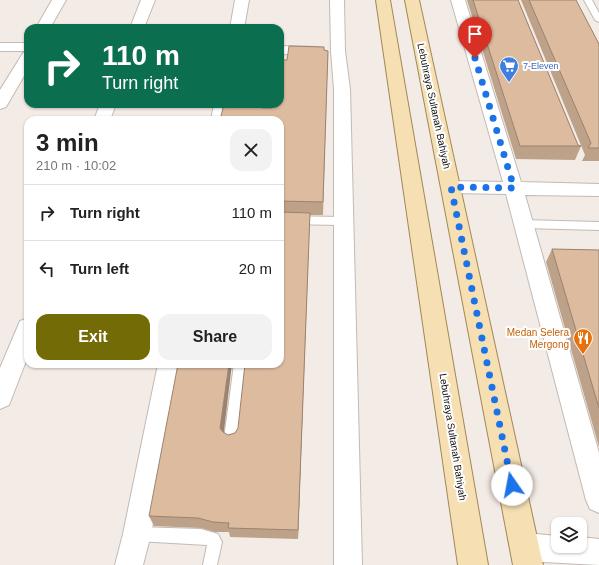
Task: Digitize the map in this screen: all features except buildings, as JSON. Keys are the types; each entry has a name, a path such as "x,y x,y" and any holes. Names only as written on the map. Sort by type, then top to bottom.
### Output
{"main road":[{"name":"Lebuhraya Sultanah Bahiyah","path":"383,0 473,565"},
{"name":"Lebuhraya Sultanah Bahiyah","path":"412,0 527,556"}],"street":[{"path":"46,24 59,0"},
{"path":"139,24 148,0"},
{"path":"238,24 242,0"},
{"path":"337,0 338,51 342,89 348,565"},
{"path":"458,0 514,188 523,224 595,472 599,500"},
{"path":"0,46 24,47"},
{"path":"284,50 338,51"},
{"path":"0,104 24,63"},
{"path":"451,187 599,190"},
{"path":"0,398 24,337"},
{"path":"129,565 137,534 169,368"},
{"path":"527,556 599,553"}],"lane":[{"path":"588,0 599,20"},
{"path":"284,220 343,221"},
{"path":"523,224 599,226"},
{"path":"231,439 240,368"},
{"path":"137,534 201,536 213,539 215,542 210,565"}],"place":[{"name":"7-Eleven","path":"509,83"},
{"name":"Medan Selera Mergong","path":"583,355"}],"route":[{"path":"475,58 514,188 451,187 512,485"}]}
